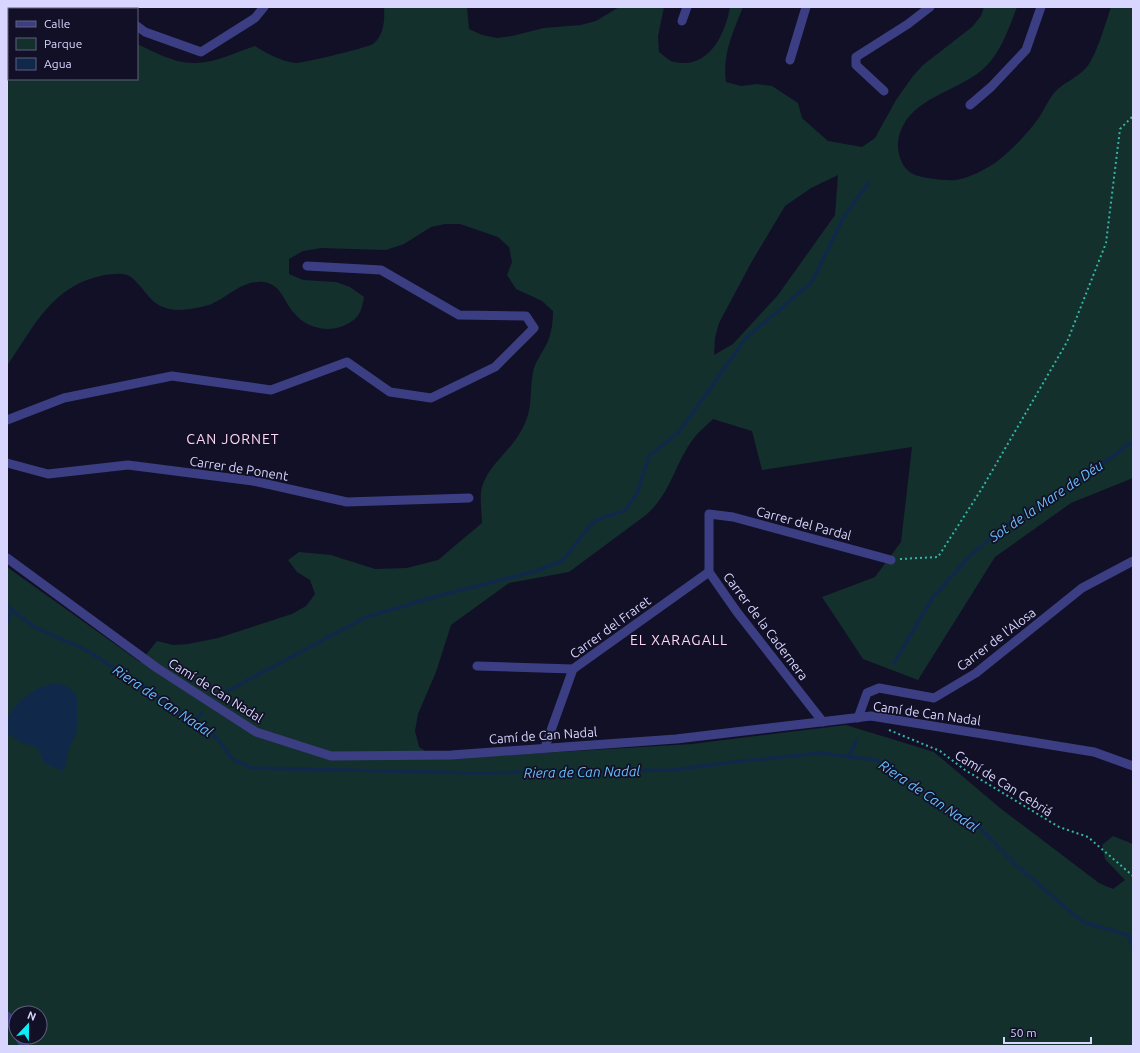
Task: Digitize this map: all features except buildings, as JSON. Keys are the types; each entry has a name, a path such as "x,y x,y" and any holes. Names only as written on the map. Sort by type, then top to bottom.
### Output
{"street":[{"path":"138,27 145,32 200,52 255,18 264,7"},
{"path":"682,21 687,7"},
{"path":"790,60 806,7"},
{"path":"884,91 856,66 856,57 908,24 930,7"},
{"path":"970,105 1026,50 1041,7"},
{"path":"7,420 64,398 172,376 271,390 347,362 390,392 431,398 495,366 534,328 526,316 459,315 381,270 307,266"},
{"name":"Carrer de Ponent","path":"7,463 48,474 128,465 253,481 347,502 469,498"},
{"name":"Carrer del Pardal","path":"709,514 733,517 891,560"},
{"name":"Carrer de la Cadernera","path":"709,514 709,572 737,612 823,722"},
{"name":"Camí de Can Nadal","path":"7,558 157,668 256,732 331,756 451,754 676,739 871,716 1094,752 1133,766"},
{"name":"Carrer de l'Alosa","path":"858,718 867,693 879,688 934,698 976,673 1082,588 1133,561"},
{"name":"Carrer del Fraret","path":"545,747 573,669 709,572"},
{"path":"477,666 573,669"}],"path":[{"path":"891,560 938,557 981,490 1067,342 1106,243 1120,129 1133,116"},
{"name":"Camí de Can Cebriá","path":"884,728 940,751 965,770 1059,828 1088,837 1133,876"}],"green space":[{"path":"384,7 467,7 469,29 482,35 497,38 544,28 581,25 596,21 619,7 664,7 658,36 659,52 671,61 684,63 695,61 712,49 719,40 724,29 730,7 743,7 729,44 725,72 726,82 741,86 757,84 772,86 798,103 802,118 828,141 862,147 875,138 896,100 913,76 923,65 972,27 981,16 984,7 1017,7 999,49 988,64 982,70 961,84 924,103 914,111 906,121 900,133 898,144 899,155 907,170 915,175 933,179 956,180 981,171 1001,159 1035,123 1055,92 1082,72 1090,63 1111,7 1133,7 1133,478 1071,503 995,557 918,680 863,659 822,597 875,577 901,542 912,447 762,470 752,431 713,419 691,442 661,498 646,515 569,572 509,583 451,625 436,672 418,714 415,731 419,747 433,756 460,758 692,744 846,725 934,752 1000,808 1099,883 1113,889 1125,880 1105,859 1102,845 1113,836 1133,844 1133,1046 7,1046 7,567 140,662 157,641 173,645 188,644 218,638 292,614 306,606 315,594 310,580 297,572 288,560 299,552 331,555 375,569 407,568 438,560 482,523 481,492 483,483 493,467 516,439 525,423 530,407 531,384 534,368 549,337 552,326 553,311 542,301 516,289 507,275 512,262 509,247 498,237 460,224 445,224 431,227 404,244 386,250 321,248 303,251 289,259 289,274 303,280 336,282 350,287 364,297 362,307 356,318 343,326 323,329 304,322 290,308 282,294 275,286 264,282 248,284 209,305 179,310 162,307 156,303 128,275 111,274 87,280 58,297 36,322 7,366 7,71 8,80 138,80 138,44 164,56 186,63 208,62 255,46 279,59 300,63 369,46 377,41 382,32","holes":["838,175 835,215 778,295 733,344 714,355 715,338 719,323 751,263 785,206 811,188"]}],"water":[{"path":"54,683 61,684 68,688 74,692 77,698 77,732 69,748 63,771 44,763 38,748 21,742 7,733 7,720 20,701 41,687"}],"waterway":[{"path":"220,695 366,617 434,597 536,571 562,561 594,521 625,510 637,493 649,456 679,432 746,338 812,282 843,218 869,182"},
{"name":"Sot de la Mare de Déu","path":"894,663 933,597 970,556 1005,526 1094,470 1133,441"},
{"name":"Riera de Can Nadal","path":"7,606 34,627 86,650 148,689 217,738 232,759 252,768 476,773 673,770 821,753 876,760 914,783 942,807 974,822 1017,866 1083,922 1128,935 1133,948"},
{"path":"7,623 12,610"},
{"path":"195,722 202,713"},
{"name":"Sot de la Mare de Déu","path":"849,757 856,741"}],"district":[{"name":"CAN JORNET","path":"233,439"},
{"name":"EL XARAGALL","path":"679,640"}]}
